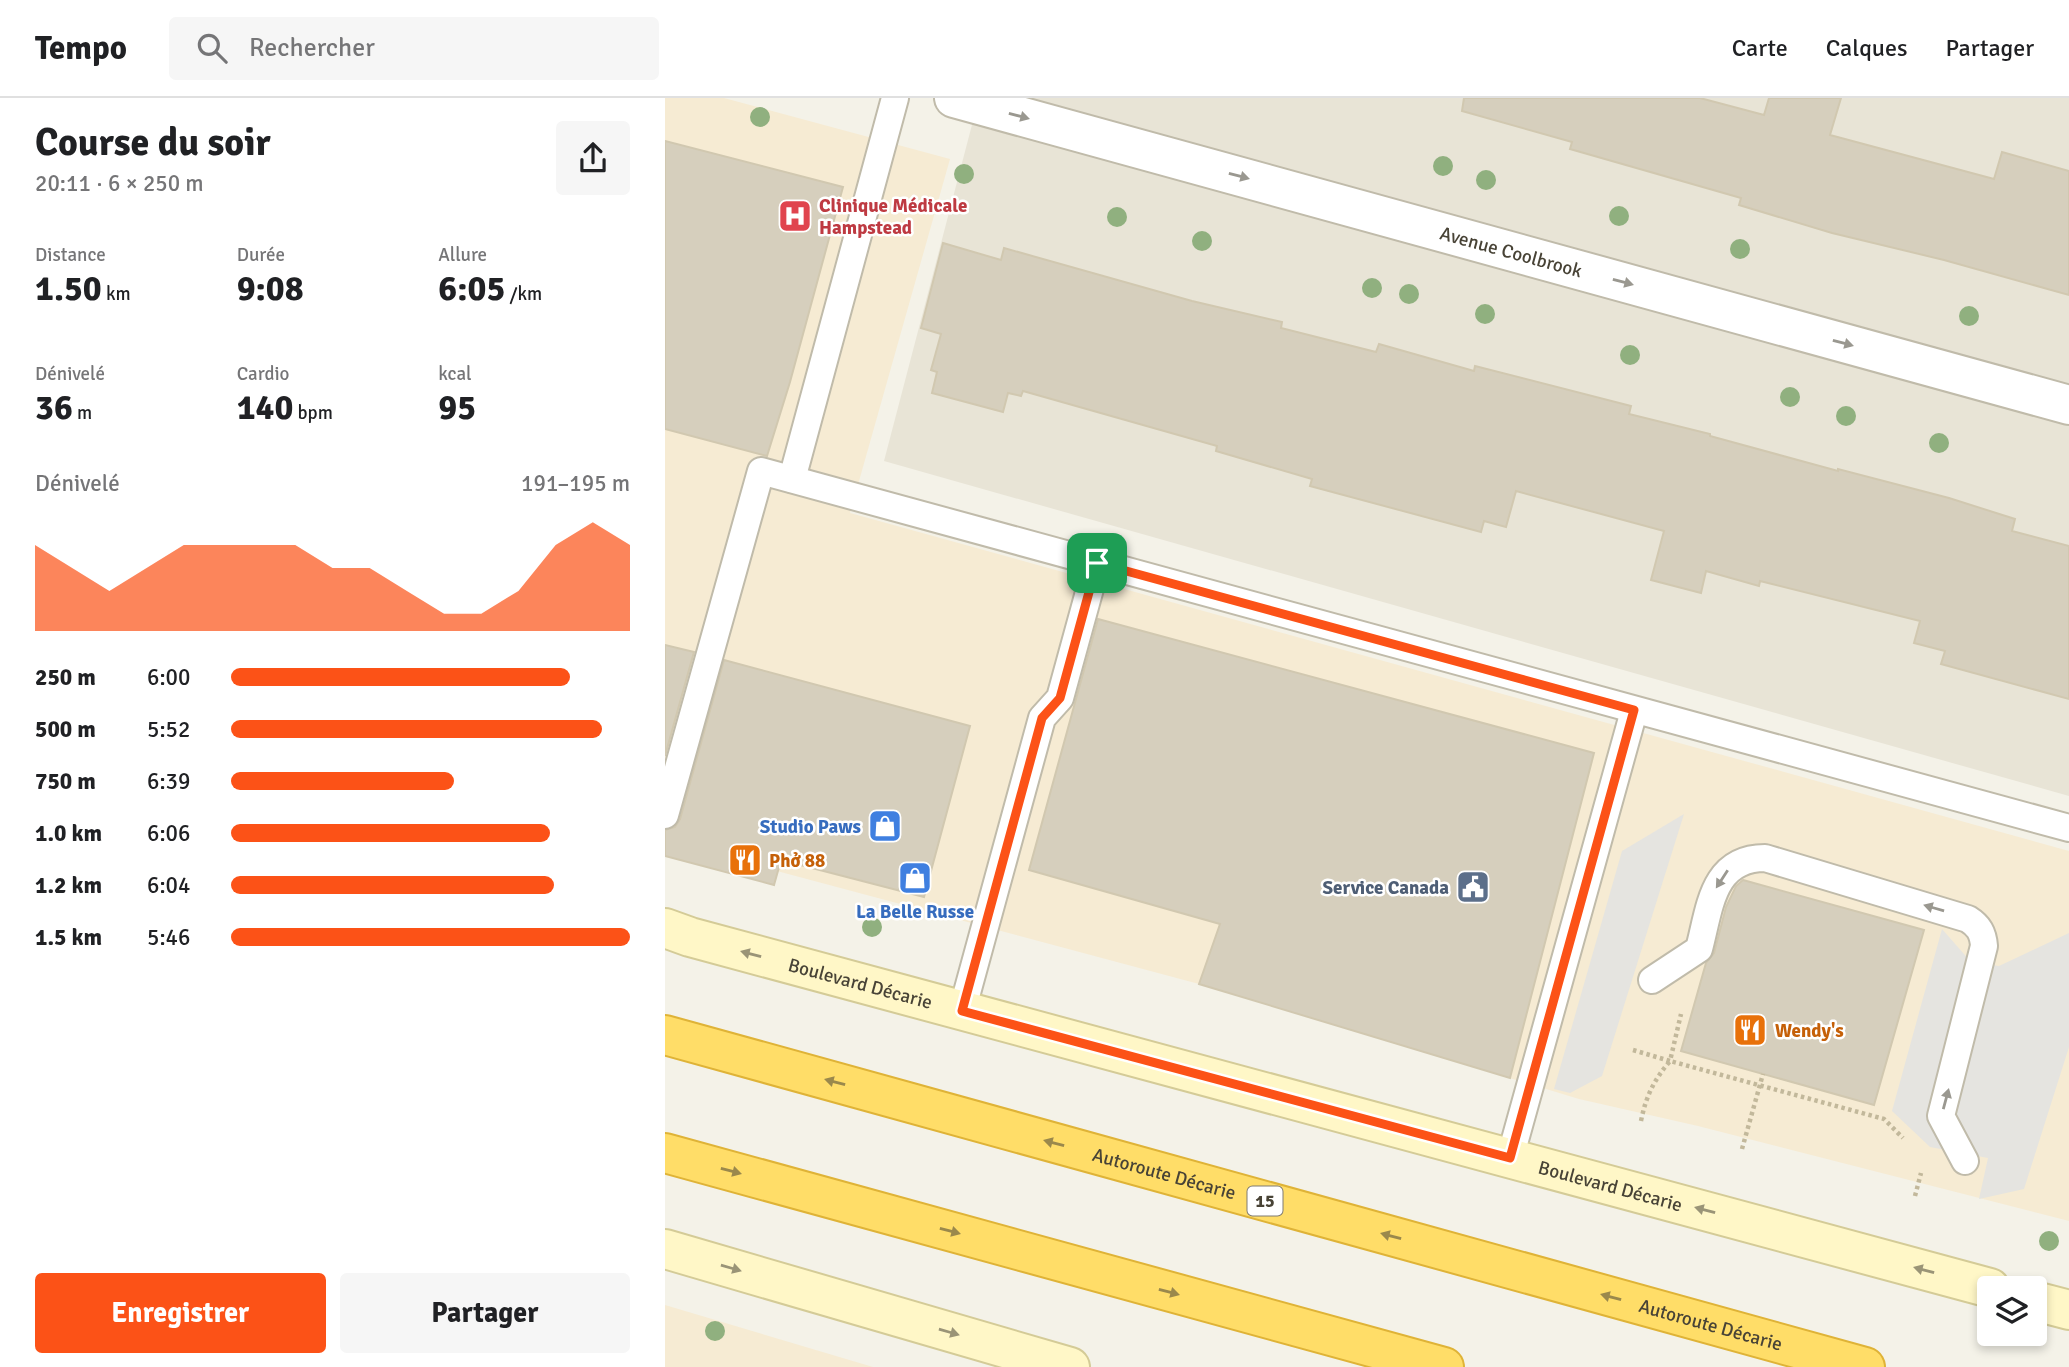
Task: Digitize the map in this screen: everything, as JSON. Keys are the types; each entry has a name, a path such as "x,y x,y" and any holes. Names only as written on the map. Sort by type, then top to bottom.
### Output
{"highway":[{"name":"Autoroute Décarie","path":"665,1035 1865,1367"},
{"path":"665,1153 1444,1367"}],"main road":[{"name":"Boulevard Décarie","path":"665,928 962,1011 1977,1284"},
{"path":"665,1249 1070,1367"},
{"path":"2047,1304 2069,1310"}],"street":[{"name":"Avenue Coolbrook","path":"954,98 2069,405"}],"lane":[{"path":"792,479 895,98"},
{"path":"665,815 761,471 2069,828"},
{"path":"962,1011 1042,718 1060,698 1097,563"},
{"path":"1510,1158 1634,710"},
{"path":"1652,980 1699,948 1717,882 1726,871 1753,858 1765,858 1968,919 1977,925 1984,946 1941,1116 1965,1161"}],"path":[{"path":"1641,1121 1654,1080 1669,1060 1682,1007"},
{"path":"1633,1050 1884,1119 1908,1143"},
{"path":"1742,1149 1763,1074"},
{"path":"1915,1196 1921,1172"}],"shaded area":[{"path":"665,98 724,98 950,159 850,513 2069,851 2069,1221 1698,1126 1579,1099 1199,984 665,841"},
{"path":"979,98 2069,98 2069,796 884,461"},
{"path":"1684,814 1602,1076 1570,1093 1554,1089 1622,851"},
{"path":"1942,929 1971,962 1999,966 2069,933 2069,1047 2024,1189 1979,1199 1988,1158 1930,1147 1892,1111"},
{"path":"665,1305 873,1367 665,1367"}],"building":[{"path":"1464,98 1700,98 1764,115 1769,98 1841,98 1830,135 1994,179 2002,152 2069,171 2069,295 1944,260 1832,233 1739,205 1741,198 1570,149 1572,142 1462,111"},
{"path":"665,141 843,187 767,456 665,429"},
{"path":"943,243 1001,260 1004,248 1192,301 1282,322 1281,328 1376,352 1379,344 1474,371 1475,366 1631,406 1629,414 1949,498 2015,519 2012,531 2069,546 2069,699 1941,664 1945,651 1914,643 1920,621 1760,581 1759,586 1706,571 1701,593 1651,580 1664,531 1516,491 1506,527 1484,521 1481,532 1310,486 1312,479 1216,451 1217,446 1023,391 1021,396 1008,393 1003,412 932,393 937,372 931,370 941,334 921,328"},
{"path":"1098,619 1594,753 1510,1078 1199,984 1220,924 1029,870"},
{"path":"665,645 694,652 665,756"},
{"path":"724,660 970,726 924,897 781,860 774,885 665,856 665,830 675,827 680,819"},
{"path":"1743,880 1924,930 1874,1105 1681,1051 1706,963 1714,953 1726,907 1736,886"}],"place":[{"name":"Clinique Médicale Hampstead","path":"795,216"},
{"name":"Studio Paws","path":"885,826"},
{"name":"Phở 88","path":"745,860"},
{"name":"La Belle Russe","path":"915,878"},
{"name":"Service Canada","path":"1473,887"},
{"name":"Wendy's","path":"1750,1030"}],"route":[{"path":"1097,563 1634,710 1510,1158 962,1011 1042,718 1060,698 1097,563"}]}
